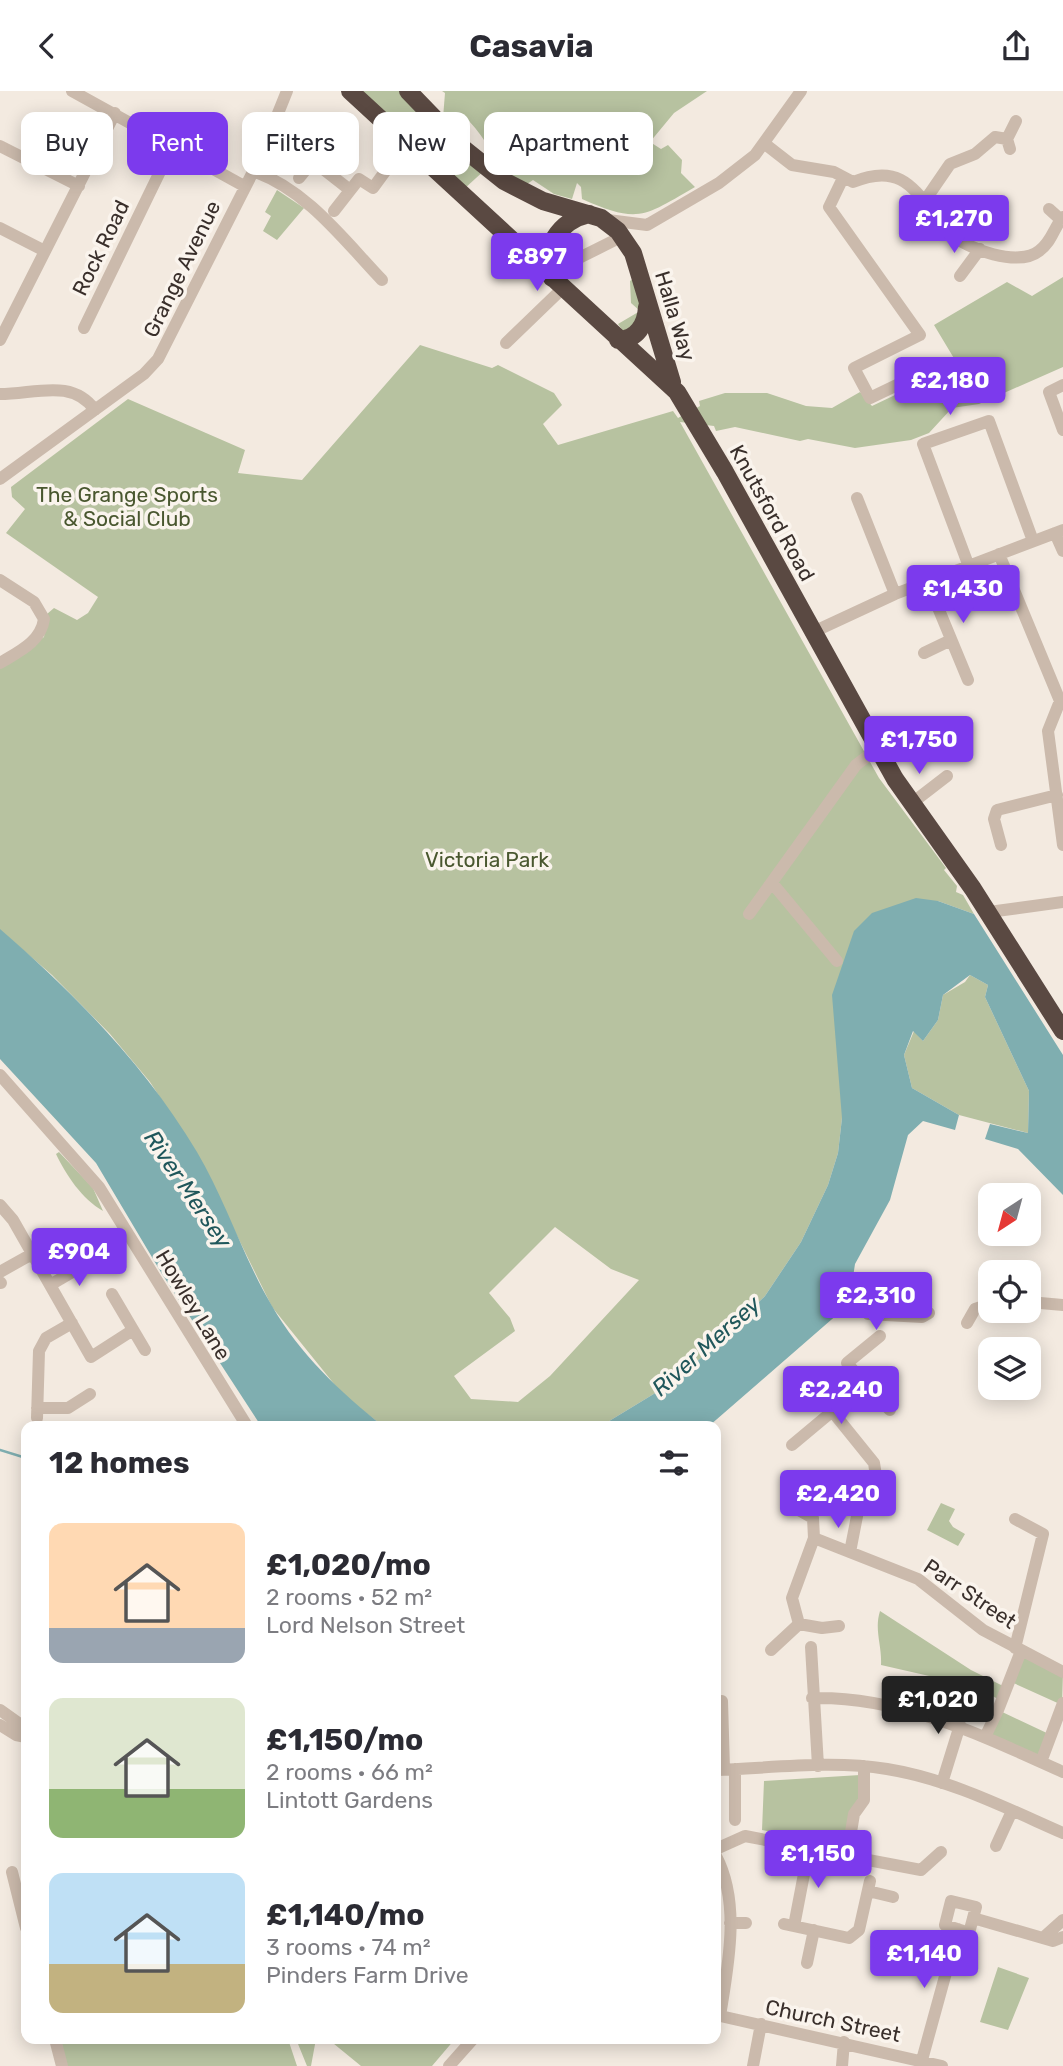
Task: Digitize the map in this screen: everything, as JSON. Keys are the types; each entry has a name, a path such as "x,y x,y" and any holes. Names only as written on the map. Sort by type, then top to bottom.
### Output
{"highway":[{"name":"Knutsford Road","path":"350,91 373,114"},
{"path":"408,91 464,149 504,180 531,197 595,216 623,236"},
{"name":"Knutsford Road","path":"439,175 559,278 618,340 677,392 877,749 989,912 1063,1031"},
{"path":"559,278 546,258 553,239 571,221 595,216"},
{"name":"Halla Way","path":"623,236 633,253 665,367 677,392"},
{"path":"618,340 631,337 640,330 647,307"}],"street":[{"path":"72,91 127,120"},
{"name":"Grange Avenue","path":"278,112 287,91"},
{"path":"595,216 622,224 647,225 719,183 745,165 765,144 802,91"},
{"path":"0,340 4,321 45,251 115,113"},
{"path":"926,199 950,164 975,154 995,137 1009,144 1016,121"},
{"path":"765,144 793,165 834,172 853,182 872,174 902,179 926,199 951,235 980,249 1008,258 1031,257 1042,250 1062,218 1049,209"},
{"path":"0,146 79,186"},
{"path":"299,178 313,161 350,190"},
{"name":"Rock Road","path":"84,328 158,175"},
{"path":"224,175 244,186"},
{"name":"Grange Avenue","path":"0,479 144,374 158,359 251,175"},
{"path":"263,175 276,180 309,204 382,279"},
{"path":"334,212 359,179 373,188 382,175"},
{"path":"843,178 829,207 920,335 854,368 870,398 924,372"},
{"name":"Halla Way","path":"633,253 636,238 647,225"},
{"path":"0,228 45,251"},
{"path":"506,344 559,278 623,236"},
{"path":"960,276 980,249"},
{"path":"1005,272 1008,258"},
{"path":"1063,385 1049,392 1063,430"},
{"path":"0,394 70,390 84,396 95,410"},
{"path":"968,564 923,444 989,421 1033,541"},
{"path":"857,499 895,594"},
{"path":"811,633 895,594 1059,531 1063,551"},
{"path":"999,554 1060,701 1048,731 1058,772 1057,795 1063,845"},
{"path":"0,580 34,602 44,619 38,636 0,663"},
{"path":"927,581 968,680"},
{"path":"924,653 951,640"},
{"path":"749,914 856,765 877,749"},
{"path":"912,803 947,776"},
{"path":"1000,845 994,819 998,810 1057,795"},
{"path":"773,884 837,961"},
{"path":"989,912 1063,902"},
{"name":"Howley Lane","path":"0,1075 99,1187 244,1421"},
{"path":"0,1205 32,1254 91,1357 133,1330"},
{"path":"0,1272 32,1254"},
{"path":"50,1285 91,1261"},
{"path":"866,1292 863,1307 868,1314 922,1317 929,1313"},
{"path":"112,1294 145,1350"},
{"path":"1041,1304 1063,1305"},
{"path":"967,1323 978,1307"},
{"path":"72,1323 46,1338 39,1350 37,1413 68,1408 90,1394"},
{"path":"880,1336 848,1363 890,1410"},
{"path":"792,1445 865,1384"},
{"path":"832,1411 874,1463 876,1476 859,1506 850,1552"},
{"path":"797,1509 813,1518 814,1538 792,1598 799,1624"},
{"path":"985,1737 998,1710 1018,1649 1043,1534 1015,1519"},
{"name":"Parr Street","path":"814,1538 918,1579 983,1630 1063,1672"},
{"path":"799,1624 822,1629 839,1626"},
{"path":"771,1650 799,1624"},
{"path":"811,1647 818,1766"},
{"path":"812,1698 847,1697 960,1724 1063,1772"},
{"path":"722,1701 725,1769 735,1820"},
{"path":"1041,1762 1063,1703"},
{"path":"0,1710 21,1725"},
{"path":"942,1783 960,1724"},
{"path":"0,1725 21,1736"},
{"path":"864,1766 864,1800 854,1814 847,1856 921,1870 941,1852"},
{"path":"725,1769 864,1766 942,1783 1063,1833"},
{"path":"996,1846 1012,1811"},
{"path":"721,1847 745,1836 833,1853"},
{"path":"809,1848 789,1925 849,1938 855,1935 869,1886 894,1897"},
{"path":"721,1870 727,1886 730,1923 721,1993"},
{"path":"12,1872 21,1892"},
{"path":"951,1901 976,1907 973,1918 969,1933 945,1925 951,1901"},
{"path":"973,1918 1053,1941 1063,1937"},
{"path":"1044,1937 1063,1920"},
{"path":"730,1923 746,1923"},
{"path":"922,2060 958,1929"},
{"path":"807,1963 814,1930"},
{"name":"Church Street","path":"721,2017 942,2066"},
{"path":"753,2066 761,2024"},
{"path":"842,2066 844,2042"},
{"path":"56,2044 62,2066"},
{"path":"449,2066 469,2044"}],"green space":[{"path":"350,91 408,91 430,112 374,112"},
{"path":"442,91 707,91 674,113 653,138 653,112 484,112 484,140 470,122 470,112 443,112 445,93"},
{"path":"653,144 661,149 668,145 682,160 681,173 695,187 651,211 629,214 582,199 581,187 577,183 572,199 554,194 533,180 524,186 510,175 653,175"},
{"path":"470,151 484,165 484,171 464,189 448,175 470,175"},
{"path":"277,190 304,208 277,240 263,231 271,216 265,212"},
{"name":"Victoria Park","path":"1063,277 1063,367 979,404 952,408 929,433 911,440 855,448 808,439 800,441 735,427 716,431 714,426 680,422 879,778 946,868 944,870 957,886 956,892 963,895 974,914 938,901 842,1118 838,1153 828,1185 801,1242 765,1296 680,1378 609,1421 377,1421 343,1395 272,1307 197,1154 150,1082 110,1034 52,975 0,930 0,667 44,637 47,614 54,608 77,620 88,613 98,597 6,533 25,509 12,497 11,487 128,399 245,450 238,473 302,480 420,345 492,368 498,365 554,393 562,405 543,424 558,445 673,411 678,418 700,406 699,401 725,393 767,393 806,406 832,408 860,392 872,406 958,365 934,325 1007,282 1032,296","holes":["555,1227 611,1269 639,1280 550,1376 518,1402 471,1399 454,1376 515,1331 510,1318 489,1293"]},
{"path":"633,279 642,306 640,322 623,331 618,324 640,311 631,303 630,281"},
{"path":"970,975 988,985 985,997 1029,1091 1028,1133 959,1115 912,1088 904,1055 914,1031 923,1041 938,1020 943,995 965,982"},
{"path":"59,1152 93,1188 103,1211 75,1186 56,1154"},
{"path":"941,1503 955,1509 949,1521 953,1527 965,1534 958,1546 927,1530"},
{"path":"880,1611 971,1670 1007,1688 1002,1701 973,1686 881,1665 878,1625"},
{"path":"1021,1651 1063,1672 1062,1705 1009,1681"},
{"path":"998,1710 1051,1735 1041,1762 985,1737"},
{"path":"860,1775 863,1785 847,1847 762,1830 764,1781"},
{"path":"998,1967 1029,1978 1008,2030 980,2022"},
{"path":"62,2044 290,2044 297,2066 66,2066"},
{"path":"298,2044 315,2044 311,2066 307,2066"},
{"path":"334,2044 451,2044 432,2066 361,2066"}],"water":[{"path":"916,898 938,901 974,914 1063,1055 1063,1195 1018,1149 985,1139 990,1124 1028,1133 1029,1091 985,997 988,985 970,975 943,995 938,1020 923,1041 913,1031 904,1055 912,1088 959,1115 955,1130 923,1121 908,1135 890,1200 855,1264 850,1297 839,1313 715,1421 609,1421 680,1378 765,1296 801,1242 828,1185 838,1153 842,1118 832,995 854,931 872,913"},
{"name":"River Mersey","path":"0,929 56,979 108,1033 155,1090 197,1152 252,1268 283,1323 322,1371 377,1421 258,1421 162,1274 96,1163 0,1059"}],"waterway":[{"path":"0,1450 21,1456"}],"park label":[{"name":"The Grange Sports & Social Club","path":"127,507"}]}
